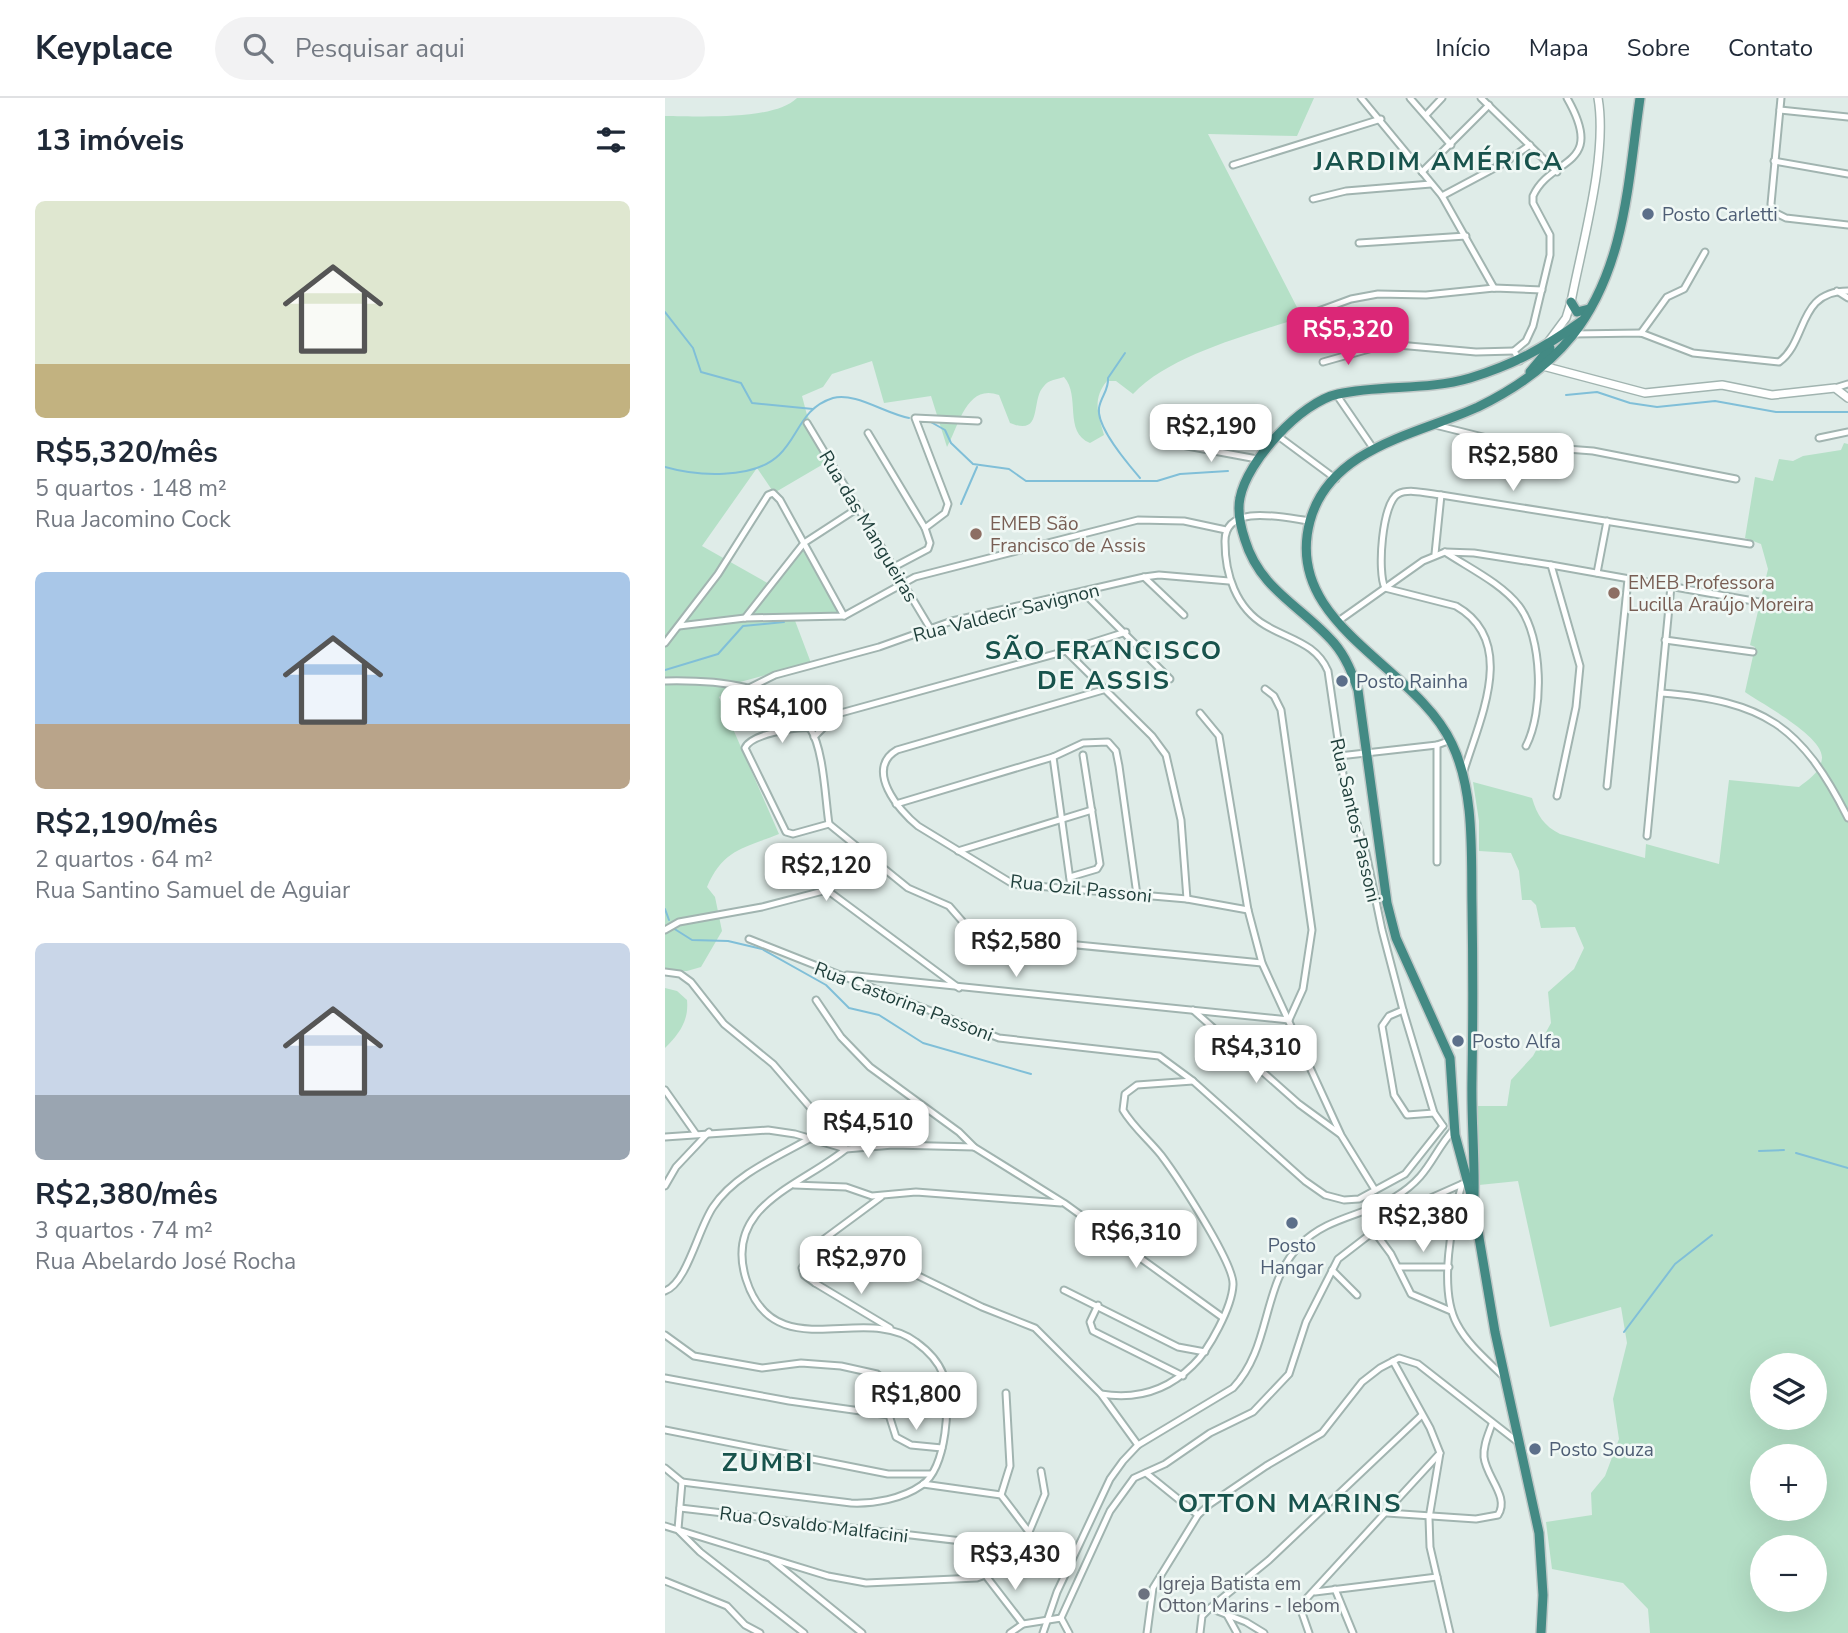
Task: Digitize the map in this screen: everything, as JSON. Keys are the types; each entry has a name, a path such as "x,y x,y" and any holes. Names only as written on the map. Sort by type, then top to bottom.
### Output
{"highway":[{"path":"1541,1633 1543,1595 1539,1533 1482,1266 1473,1202 1472,871 1462,776 1451,740 1431,712 1337,622 1321,598 1309,566 1310,521 1336,479 1373,448 1478,407 1543,366 1573,334 1601,290 1619,240 1640,98"},
{"path":"1571,302 1577,312 1590,308"},
{"path":"1473,1202 1464,1181 1454,1126 1450,1058 1396,938 1387,903 1357,690 1351,670 1333,643 1301,615 1261,573 1245,541 1240,517 1240,499 1257,459 1278,436 1293,421 1336,394 1444,385 1520,361 1539,352 1582,321"},
{"path":"1527,376 1561,336"},
{"path":"1458,1148 1463,1152 1473,1150"}],"street":[{"path":"1361,98 1442,196 1494,288"},
{"path":"1410,98 1451,145"},
{"path":"1426,115 1442,98"},
{"path":"1482,98 1557,172"},
{"path":"1323,362 1387,344 1476,352 1514,351 1526,341 1533,326 1552,246 1533,196 1574,158 1580,138 1578,122 1567,98"},
{"path":"1561,336 1571,302 1601,148 1602,119 1598,98"},
{"path":"1781,98 1771,204 1774,212 1786,218 1848,225"},
{"path":"1422,172 1489,105"},
{"path":"1780,110 1848,117"},
{"path":"1233,165 1381,119"},
{"path":"1442,196 1504,163 1530,145"},
{"path":"1774,161 1848,174"},
{"path":"1313,199 1346,191 1431,184"},
{"path":"1359,243 1466,236"},
{"path":"1641,333 1667,297 1684,289 1705,252"},
{"path":"1305,316 1365,295 1426,295 1494,288 1542,290"},
{"path":"1837,291 1848,298"},
{"path":"1573,334 1641,333 1693,353 1779,362 1786,356 1813,306 1825,295 1848,291"},
{"path":"1539,352 1566,318"},
{"path":"1514,351 1520,361"},
{"path":"1543,366 1645,393 1722,385 1772,395 1848,384"},
{"path":"1835,388 1848,398"},
{"path":"1336,394 1373,448"},
{"path":"925,528 946,513 948,500 915,421 917,416 978,421"},
{"name":"Rua das Mangueiras","path":"807,423 930,628"},
{"path":"1432,425 1515,445 1593,451 1736,480"},
{"path":"1819,438 1848,432"},
{"path":"868,433 925,528 930,543 928,549 892,568"},
{"path":"1278,436 1336,479"},
{"path":"1171,443 1257,459"},
{"path":"1385,588 1380,569 1392,500 1405,492 1441,495 1750,544"},
{"path":"665,643 717,574 768,495 777,496 844,616"},
{"path":"1435,554 1441,495"},
{"path":"745,618 804,543 858,508"},
{"path":"1226,530 1240,517 1262,516 1310,521"},
{"path":"679,626 745,618 844,616 900,582 948,567 1139,520 1184,521 1226,530"},
{"path":"1597,573 1607,521"},
{"path":"1226,530 1229,581"},
{"path":"1445,552 1509,595 1523,613 1535,651 1538,674 1535,725 1527,746"},
{"path":"1337,622 1435,554 1445,552 1474,553 1551,565 1759,602"},
{"path":"1551,565 1580,666 1576,708 1557,796"},
{"name":"Rua Valdecir Savignon","path":"749,688 775,675 821,665 930,628 1144,577 1159,575 1229,581"},
{"path":"1144,577 1184,615"},
{"path":"1607,786 1628,579"},
{"name":"Rua Santos Passoni","path":"1229,581 1257,619 1307,645 1323,659 1328,671 1339,756 1366,853 1382,930 1434,1113 1443,1126"},
{"path":"1647,836 1671,586"},
{"path":"1385,588 1455,606 1475,620 1484,632 1490,649 1492,672 1462,776"},
{"path":"1084,593 1126,632 1170,679"},
{"path":"814,737 837,714 1126,632"},
{"path":"1665,640 1752,652"},
{"path":"1066,651 1152,736 1166,755 1181,820 1187,899"},
{"path":"665,681 710,680 749,688 787,707 810,728 814,737 829,824 908,888 949,906 976,934 992,938 1262,963"},
{"path":"1265,689 1279,702 1281,710 1313,930 1303,989 1290,1020"},
{"path":"1104,690 897,750 891,754 885,767 887,790 896,804 1053,757 1091,741 1104,740 1113,745 1119,766 1137,895"},
{"path":"1661,693 1736,704 1762,714 1784,728 1827,776 1848,818"},
{"path":"1200,713 1219,736 1248,910 1262,963 1341,1135 1375,1190"},
{"path":"810,728 788,729 750,741 745,748 786,832 793,834 829,824"},
{"path":"1339,756 1437,745 1451,740"},
{"path":"1437,745 1437,862"},
{"path":"1070,877 1097,869 1100,864 1083,755"},
{"path":"1053,757 1071,887"},
{"name":"Rua Ozil Passoni","path":"896,804 918,826 1013,884 1187,899 1248,910"},
{"path":"958,851 1092,810"},
{"path":"665,930 679,922 762,907 827,890 894,937 959,988"},
{"name":"Rua Castorina Passoni","path":"749,939 992,1036 1020,1042 1147,1052 1169,1061 1305,1181 1325,1195 1351,1201 1405,1174 1419,1160 1443,1126"},
{"path":"665,972 680,974 691,982 724,1024 773,1063 846,1149"},
{"path":"837,974 1290,1020"},
{"path":"816,1000 841,1037 870,1067 960,1132 974,1147 996,1158 1065,1203 1223,1317"},
{"path":"1193,1010 1299,1104 1341,1135"},
{"path":"1403,1010 1389,1017 1382,1026 1394,1095 1407,1115 1434,1113"},
{"path":"1101,1394 1124,1398 1137,1396 1183,1376 1205,1352 1223,1317 1233,1286 1228,1264 1177,1178 1123,1111 1125,1094 1137,1085 1193,1081"},
{"path":"665,1090 696,1134"},
{"path":"1043,1633 1110,1479 1138,1445 1233,1388 1244,1377 1260,1344 1275,1286 1286,1263 1301,1244 1336,1220 1380,1205 1406,1189 1431,1166 1454,1126 1443,1126"},
{"path":"665,1137 768,1130 811,1138 846,1149 893,1145 974,1147"},
{"path":"665,1186 676,1167 709,1132"},
{"path":"665,1292 676,1284 701,1227 725,1192 811,1138"},
{"path":"846,1149 754,1213 748,1223 743,1243 743,1267 755,1297 766,1312 790,1327 823,1331 892,1330"},
{"path":"1061,1618 1110,1511 1134,1478 1178,1456 1210,1433 1254,1412 1278,1387 1293,1365 1306,1322 1338,1259 1417,1201 1464,1181"},
{"path":"1464,1181 1454,1214 1449,1267 1451,1311 1468,1341 1507,1381"},
{"path":"793,1185 846,1187 869,1196 916,1192 1065,1203"},
{"path":"665,1468 681,1482 865,1503 890,1499 923,1484 931,1474 942,1448 946,1422 942,1374 933,1357 921,1346 815,1283 802,1272 809,1253 882,1196"},
{"path":"1374,1231 1411,1294 1451,1311"},
{"path":"815,1283 824,1268 835,1259 869,1260 900,1268 982,1307 1035,1328 1101,1394 1138,1445"},
{"path":"1398,1268 1449,1267"},
{"path":"1332,1270 1357,1295"},
{"path":"1064,1290 1178,1347 1205,1352"},
{"path":"1098,1305 1090,1322 1093,1331 1183,1376"},
{"path":"665,1335 694,1356 762,1368 819,1364 877,1374 890,1384 891,1427 903,1443 942,1448"},
{"path":"1147,1633 1153,1588 1198,1515 1266,1466 1322,1433 1362,1382 1392,1361 1404,1358 1443,1381 1492,1424 1521,1445"},
{"path":"1392,1361 1440,1453 1429,1518 1430,1547 1450,1633"},
{"path":"665,1378 789,1401 889,1415"},
{"path":"1001,1495 1010,1466 1006,1392"},
{"path":"1200,1633 1202,1616 1210,1608 1269,1560 1422,1415"},
{"path":"1387,1513 1429,1518 1492,1518 1501,1511 1502,1501 1484,1461 1484,1450 1492,1424"},
{"path":"665,1430 888,1474 931,1474"},
{"path":"1309,1633 1301,1610 1314,1592 1440,1453"},
{"path":"665,1526 835,1578 866,1583 986,1576 1030,1559 1030,1532 1045,1494 1041,1471"},
{"path":"1146,1473 1198,1515"},
{"path":"678,1530 681,1482"},
{"path":"923,1484 1001,1495 1030,1532"},
{"name":"Rua Osvaldo Malfacini","path":"680,1508 1030,1549"},
{"path":"678,1530 700,1552 804,1633"},
{"path":"767,1557 862,1633"},
{"path":"986,1576 1021,1625"},
{"path":"1314,1592 1437,1577"},
{"path":"665,1581 727,1606 745,1625 760,1633"},
{"path":"1335,1590 1353,1633"},
{"path":"1210,1608 1226,1613 1264,1633"},
{"path":"1226,1613 1237,1633"},
{"path":"1013,1633 1021,1625 1048,1618 1061,1618"},
{"path":"1061,1618 1069,1633"}],"green space":[{"path":"797,98 1314,98 1297,136 1208,134 1302,317 1189,357 1149,380 1133,394 1116,381 1107,381 1098,400 1098,413 1104,435 1090,443 1077,431 1069,385 1064,377 1044,386 1035,415 1028,425 1010,423 999,395 979,395 965,408 947,447 931,396 884,403 872,361 832,374 823,387 802,396 807,415 832,459 774,493 757,468 702,546 771,585 801,547 839,613 794,618 811,663 740,682 719,697 779,834 745,847 720,865 707,887 715,897 722,931 701,967 687,971 665,971 665,116 754,114 771,111"},
{"path":"1844,443 1848,444 1848,1633 1650,1633 1648,1609 1623,1583 1552,1569 1546,1522 1592,1515 1591,1493 1605,1476 1619,1439 1613,1399 1627,1343 1621,1307 1550,1327 1518,1181 1479,1185 1476,1106 1507,1106 1511,1080 1533,1056 1551,1023 1548,992 1574,969 1584,948 1575,927 1541,928 1536,905 1531,900 1522,900 1519,871 1511,853 1479,851 1479,821 1473,782 1532,798 1542,819 1560,834 1645,858 1646,844 1719,864 1729,780 1799,787 1810,778 1821,763 1820,749 1803,731 1745,692 1755,647 1750,645 1768,569 1761,544 1745,538 1755,477 1773,481 1779,459 1793,461 1803,456 1841,450"},
{"path":"665,988 677,991 687,1000 687,1008 682,1027 665,1048"}],"waterway":[{"path":"665,312 693,348 701,372 741,383 752,403 813,409"},
{"path":"1125,353 1108,378 1099,416 1114,445 1140,478"},
{"path":"1566,395 1597,392 1630,403 1657,407 1715,401 1776,412 1848,412"},
{"path":"665,467 708,474 755,469 779,455 807,415 833,398 860,400 909,418"},
{"path":"929,421 945,430 951,443 973,464 1009,469 1026,481 1157,481 1180,474 1228,471"},
{"path":"961,504 977,467"},
{"path":"665,670 718,654 743,626 784,622"},
{"path":"665,909 669,920"},
{"path":"673,928 692,940 728,941 762,949 826,985 849,1008 879,1015 923,1043 1031,1074"},
{"path":"1759,1151 1784,1150"},
{"path":"1796,1153 1848,1168"},
{"path":"1624,1332 1675,1264 1712,1235"}],"place":[{"name":"Posto Carletti","path":"1648,214"},
{"name":"EMEB São Francisco de Assis","path":"976,534"},
{"name":"EMEB Professora Lucilla Araújo Moreira","path":"1614,593"},
{"name":"Posto Rainha","path":"1342,681"},
{"name":"Posto Alfa","path":"1458,1041"},
{"name":"Posto Hangar","path":"1292,1223"},
{"name":"Posto Souza","path":"1535,1449"},
{"name":"Igreja Batista em Otton Marins - Iebom","path":"1144,1594"}],"district":[{"name":"JARDIM AMÉRICA","path":"1439,161"},
{"name":"SÃO FRANCISCO DE ASSIS","path":"1104,665"},
{"name":"ZUMBI","path":"768,1462"},
{"name":"OTTON MARINS","path":"1290,1503"}]}
